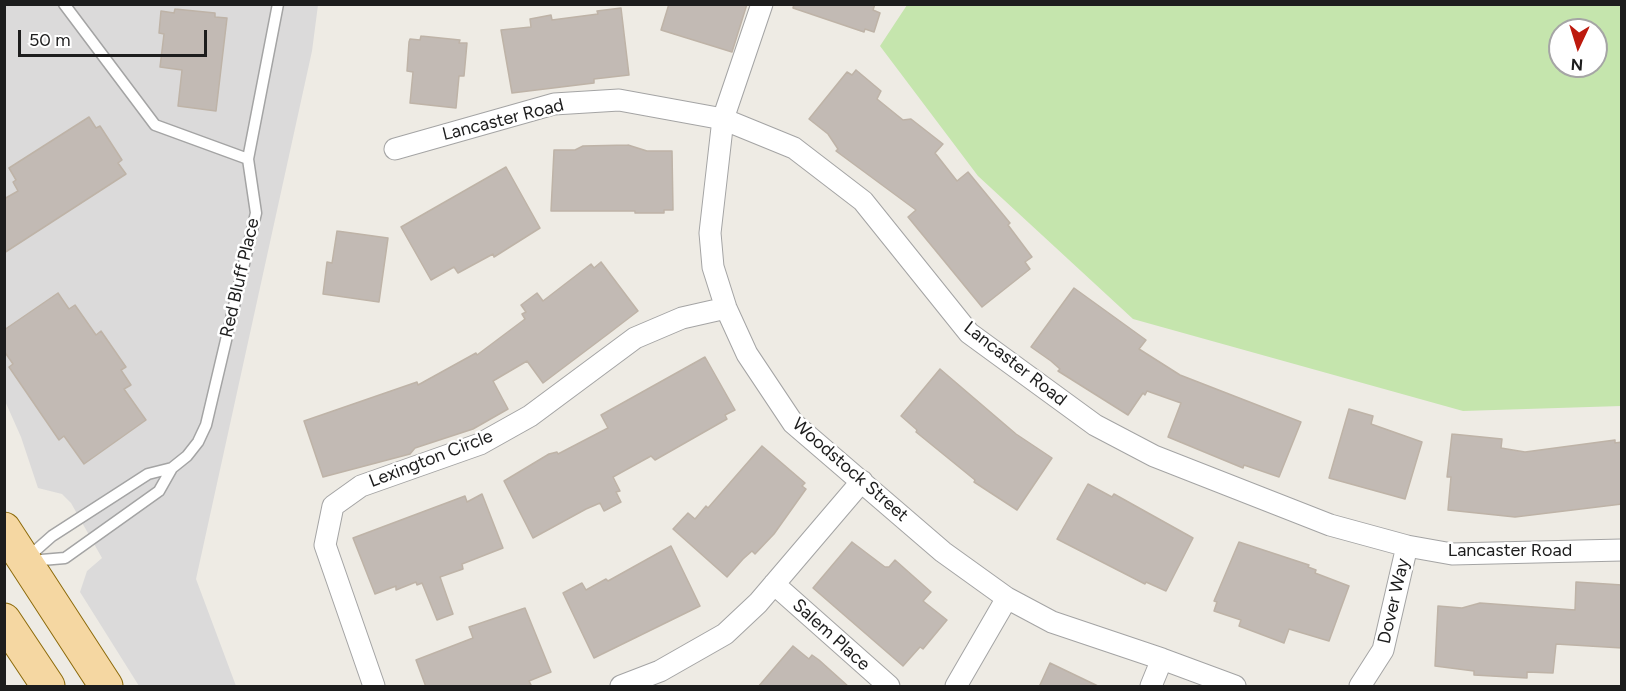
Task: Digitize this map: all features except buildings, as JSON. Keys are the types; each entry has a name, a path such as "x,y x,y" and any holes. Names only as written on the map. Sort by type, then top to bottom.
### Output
{"main road":[{"path":"4,529 14,568 106,687"},
{"path":"4,620 48,687"}],"street":[{"name":"Woodstock Street","path":"762,4 723,119 710,233 713,267 726,308 747,354 793,423 943,552 1007,598 1052,622 1162,658 1235,687"},
{"name":"Lancaster Road","path":"395,149 555,104 619,100 723,119 794,148 863,201 969,333 1095,425 1155,456 1330,525 1407,546 1452,554 1622,550"},
{"name":"Lexington Circle","path":"374,687 325,545 333,506 361,486 490,439 530,416 635,338 682,318 726,308"},
{"path":"621,687 660,671 725,634 774,584 862,481"},
{"name":"Dover Way","path":"1360,687 1383,650 1407,546"},
{"name":"Salem Place","path":"774,584 889,687"},
{"path":"956,687 1007,598"},
{"path":"1151,687 1162,658"}],"lane":[{"path":"64,4 154,125 248,159"},
{"name":"Red Bluff Place","path":"14,568 65,558 159,491 172,468 198,442 211,405 256,213 248,159 278,4"},
{"name":"Red Bluff Place","path":"14,568 52,536 148,474 172,468"}],"shaded area":[{"path":"4,5 318,5 312,51 196,579 236,686 139,686 80,592 87,571 102,558 71,503 62,494 38,488 21,437 5,401"}],"green space":[{"path":"907,5 1621,5 1621,406 1463,411 1133,319 978,176 880,46"}]}
